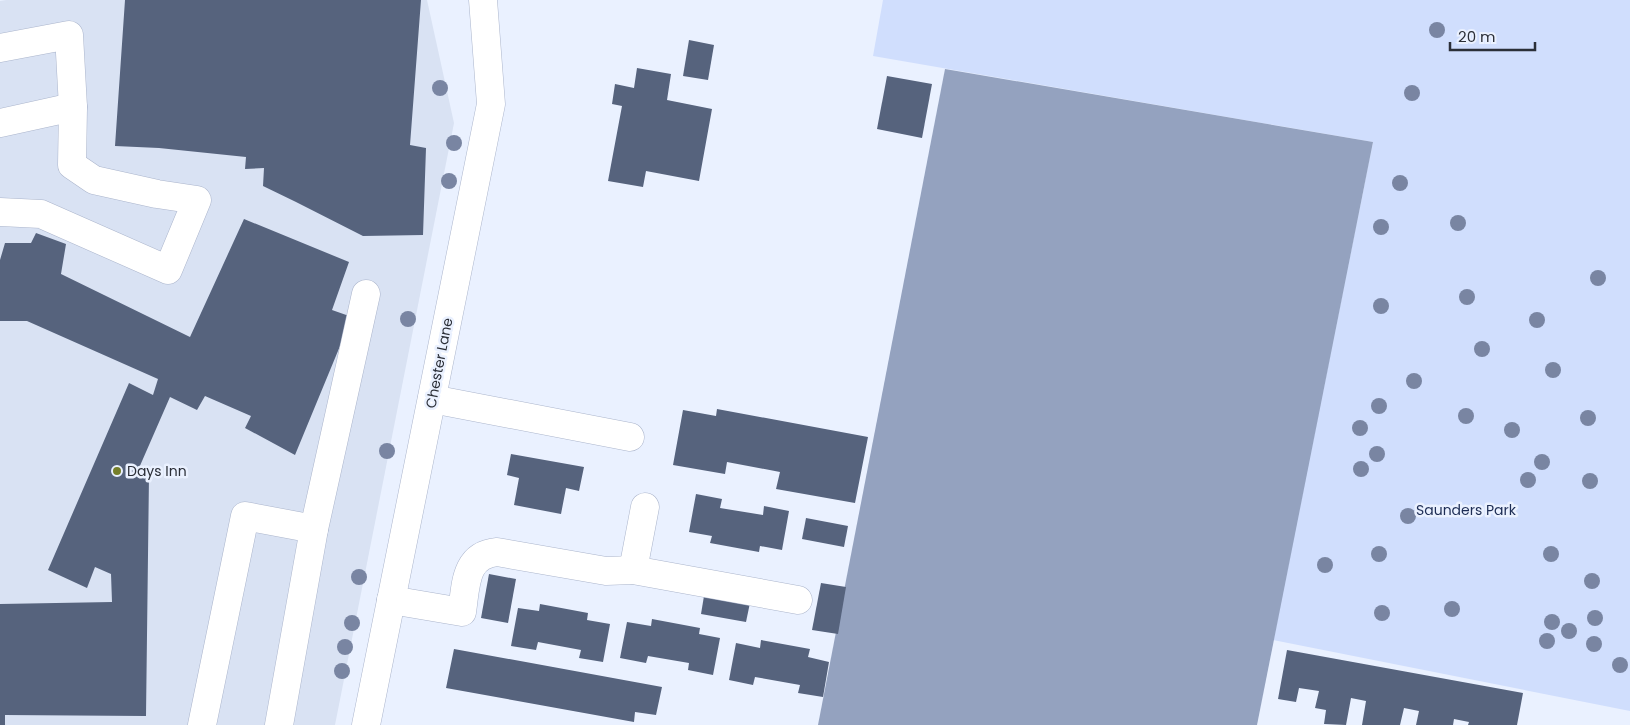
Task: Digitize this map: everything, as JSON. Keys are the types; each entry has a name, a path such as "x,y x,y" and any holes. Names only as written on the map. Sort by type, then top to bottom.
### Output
{"street":[{"name":"Chester Lane","path":"366,725 491,104 483,0"},
{"path":"0,48 69,35 73,107 72,165 94,180 157,194 197,200 168,270 41,214 0,212"},
{"path":"0,123 73,107"},
{"path":"279,725 314,529 366,294"},
{"path":"432,398 630,437"},
{"path":"634,570 645,507"},
{"path":"202,725 246,516 314,529"},
{"path":"391,600 462,612 468,572 474,562 487,553 504,553 606,571 634,570 798,600"}],"shaded area":[{"path":"427,0 454,123 335,725 0,725 0,1"},
{"path":"945,69 1373,142 1257,725 818,725"}],"green space":[{"name":"Saunders Park","path":"883,0 1630,0 1630,711 1273,640 1373,142 873,56"}],"building":[{"path":"125,0 421,0 410,145 426,148 423,235 363,236 263,186 264,168 245,169 246,157 159,148 115,146"},
{"path":"689,40 714,45 708,80 683,76"},
{"path":"637,68 671,74 667,100 712,109 699,181 646,171 643,187 608,181 622,106 612,104 615,84 634,88"},
{"path":"887,76 932,84 922,138 877,129"},
{"name":"Days Inn","path":"244,219 349,262 332,310 352,317 295,455 245,428 251,416 205,396 197,410 170,397 139,468 149,475 146,716 5,715 5,725 0,725 0,604 112,602 111,574 95,567 87,588 48,570 129,383 153,395 158,379 27,321 0,321 0,260 5,243 31,243 36,233 66,244 61,274 190,337"},
{"path":"717,409 868,437 855,503 776,489 780,472 727,462 725,474 673,465 683,410 716,416"},
{"path":"511,454 584,467 579,491 566,488 561,514 514,505 519,478 507,475"},
{"path":"696,494 722,499 720,508 763,515 764,506 789,511 782,550 760,546 759,552 710,543 712,536 689,532"},
{"path":"806,518 848,526 844,547 802,539"},
{"path":"489,574 516,579 508,623 481,618"},
{"path":"821,583 846,587 838,634 812,630"},
{"path":"705,590 751,598 746,622 701,614"},
{"path":"540,604 588,613 587,620 610,624 603,662 579,658 581,650 538,642 536,650 511,646 518,608 539,611"},
{"path":"652,619 700,628 699,634 720,638 713,675 688,670 689,663 648,656 646,663 620,658 627,622 651,626"},
{"path":"761,640 810,649 808,657 829,662 823,697 798,693 800,685 755,677 753,685 729,680 736,643 760,648"},
{"path":"454,649 662,687 656,715 635,712 634,722 446,688"},
{"path":"1287,650 1523,693 1517,725 1468,725 1469,722 1454,719 1453,725 1416,725 1419,711 1404,708 1400,725 1362,725 1366,701 1351,698 1346,725 1324,724 1326,710 1315,708 1319,691 1299,688 1296,702 1278,699"}],"place":[{"name":"Days Inn","path":"117,471"}]}
